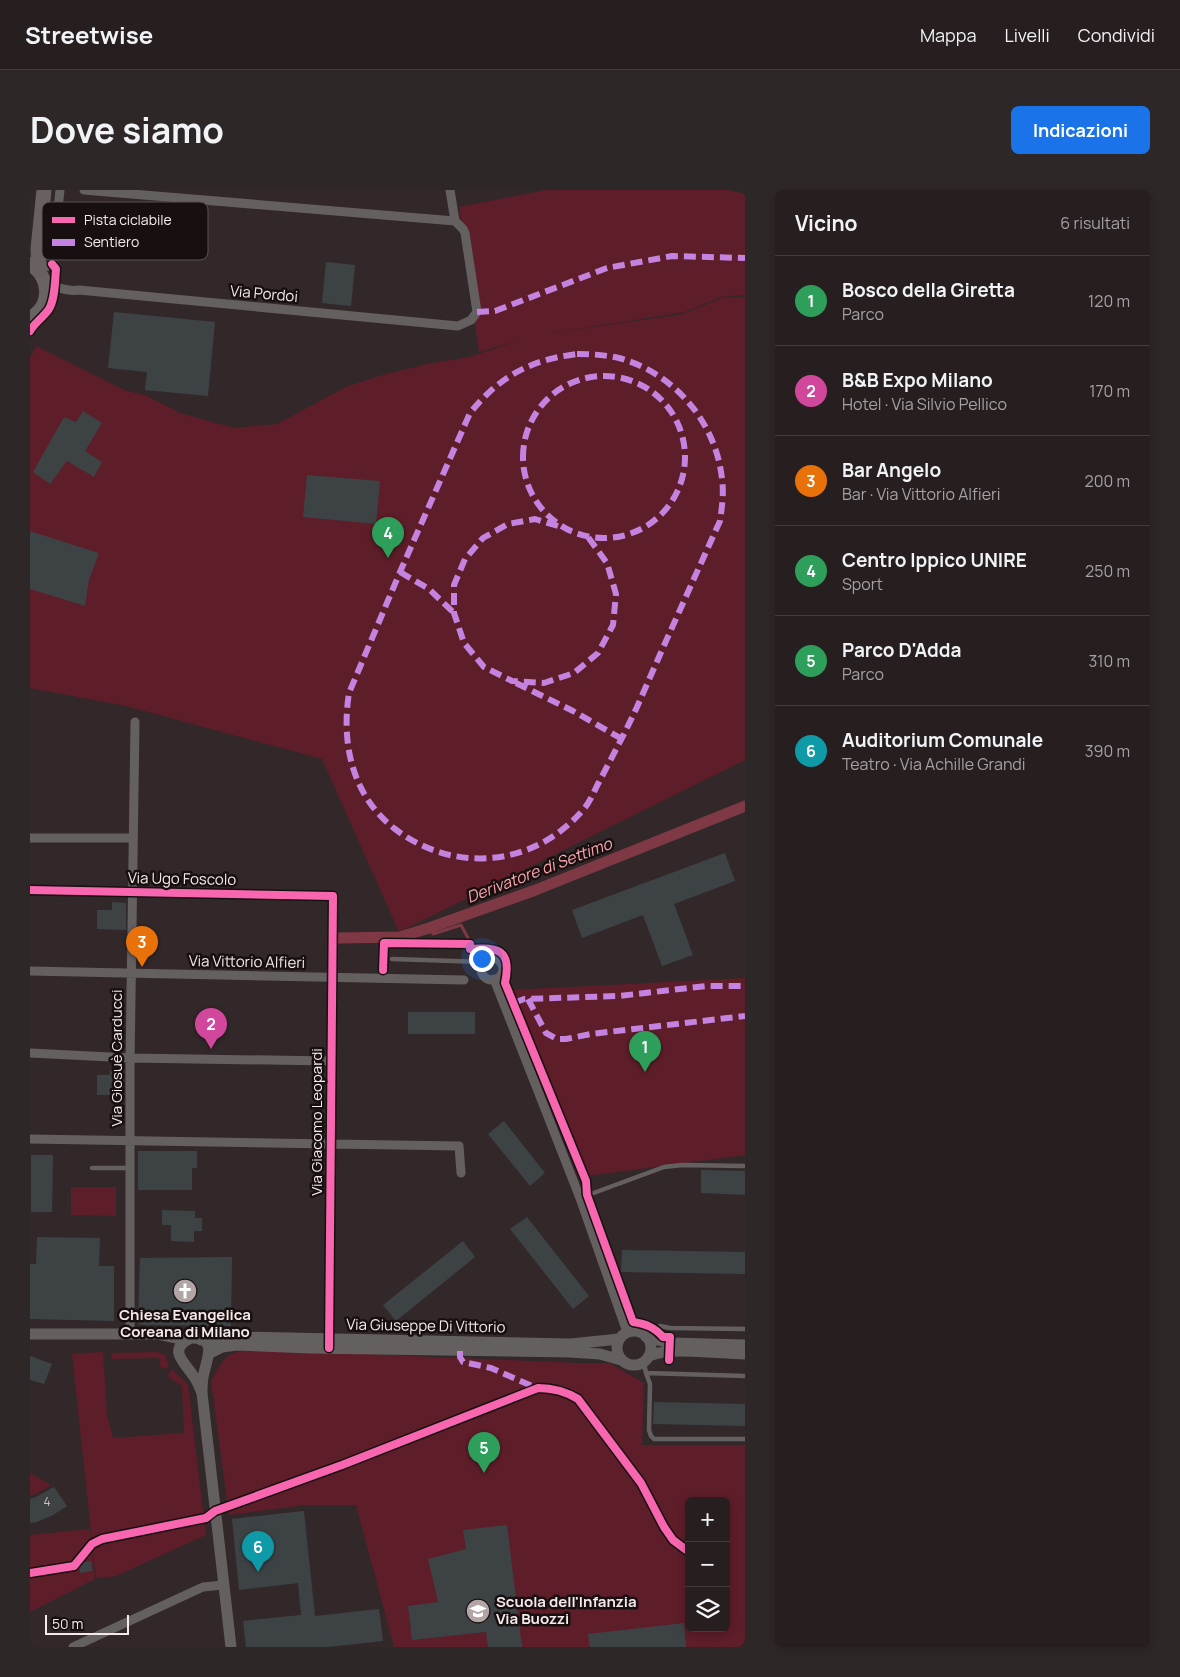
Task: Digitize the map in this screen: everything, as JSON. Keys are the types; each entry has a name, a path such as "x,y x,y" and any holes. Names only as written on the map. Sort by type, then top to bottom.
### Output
{"main road":[{"path":"31,319 39,312 47,292 38,272 38,248 42,209"}],"street":[{"path":"84,190 455,221 450,190"},
{"name":"Via Pordoi","path":"38,272 64,290 70,291 79,290 458,326 471,320 477,312 465,233 455,221"},
{"path":"38,272 52,264 52,260"},
{"name":"Via Giosuè Carducci","path":"130,1334 131,892 135,722"},
{"path":"30,838 133,838"},
{"name":"Via Ugo Foscolo","path":"30,890 333,896"},
{"name":"Via Giacomo Leopardi","path":"329,1344 333,896"},
{"path":"490,958 495,958 501,963 502,973 494,979 485,978 481,966 483,962 490,958"},
{"name":"Via Vittorio Alfieri","path":"30,972 464,980"},
{"path":"494,979 580,1198 623,1336"},
{"path":"30,1053 130,1058 331,1061"},
{"path":"30,1139 459,1146 461,1173"},
{"path":"646,1337 650,1344 649,1356 643,1368 630,1365 621,1360 616,1347 623,1336 638,1332 646,1337 670,1343 745,1345"},
{"path":"30,1334 158,1334 186,1340 191,1338 206,1343 208,1358 203,1375 202,1392 231,1647"},
{"path":"158,1334 179,1354"},
{"name":"Via Giuseppe Di Vittorio","path":"208,1358 222,1347 236,1344 571,1344 623,1336"},
{"name":"Via Giuseppe Di Vittorio","path":"201,1340 236,1337 329,1344 570,1352 600,1354 621,1360"},
{"path":"186,1340 179,1349 181,1361 187,1367 202,1392"},
{"path":"649,1356 670,1351 745,1354"},
{"path":"187,1367 198,1368 208,1358"},
{"path":"73,1647 203,1587 224,1585"}],"lane":[{"path":"392,959 483,962"},
{"path":"580,1198 664,1167 682,1165 745,1166"},
{"path":"92,1168 130,1168"},
{"path":"646,1337 660,1326 670,1328 745,1329"},
{"path":"745,1376 643,1368 650,1384 649,1430 651,1436 654,1438 745,1439"}],"shaded area":[{"path":"546,190 728,190 745,194 745,295 721,297 685,312 552,333 683,314 722,298 745,297 745,760 399,932 322,759 126,706 30,688 30,358 36,346 124,390 147,396 180,413 234,428 277,424 346,387 382,375 427,364 469,357 522,340 479,352 459,207"},
{"path":"745,978 745,1155 587,1176 511,990"},
{"path":"71,1187 116,1187 116,1216 71,1215"},
{"path":"251,1349 609,1363 644,1383 642,1445 745,1445 745,1647 394,1647 356,1505 304,1505 229,1515 211,1381 222,1362 235,1353"},
{"path":"103,1352 107,1415 113,1438 184,1433 182,1386 167,1376 172,1369 188,1385 206,1535 116,1576 96,1578 72,1354"},
{"path":"157,1352 165,1355 169,1366 166,1369 160,1367 159,1358 111,1359 112,1353"},
{"path":"30,1473 51,1485 36,1494 30,1495"},
{"path":"90,1529 95,1579 30,1612 30,1535"}],"building":[{"path":"326,262 355,265 351,306 322,303"},
{"path":"114,312 215,322 208,396 145,390 147,372 108,368"},
{"path":"83,411 102,423 85,451 102,462 94,477 67,461 50,484 33,472 64,417 76,422"},
{"path":"307,475 380,481 376,524 303,517"},
{"path":"30,531 99,553 89,580 85,606 30,589"},
{"path":"725,853 735,881 674,904 693,955 662,966 643,915 582,938 572,910"},
{"path":"112,902 126,903 126,930 97,929 97,910 112,910"},
{"path":"408,1012 475,1012 475,1034 408,1034"},
{"path":"110,1070 124,1070 124,1095 97,1095 97,1075 110,1075"},
{"path":"504,1121 545,1173 530,1186 488,1134"},
{"path":"138,1151 197,1151 197,1168 192,1168 192,1190 138,1190"},
{"path":"31,1155 53,1155 52,1212 31,1212"},
{"path":"701,1170 745,1171 745,1195 701,1193"},
{"path":"162,1210 195,1211 195,1218 202,1218 202,1231 194,1231 194,1242 171,1241 171,1225 162,1225"},
{"path":"527,1217 589,1296 573,1309 510,1229"},
{"path":"37,1237 100,1238 99,1266 114,1266 114,1321 30,1319 30,1264 36,1264"},
{"path":"463,1241 475,1257 396,1321 383,1305"},
{"path":"622,1250 745,1252 745,1274 621,1272"},
{"name":"Chiesa Evangelica Coreana di Milano","path":"232,1257 231,1326 138,1324 140,1258"},
{"path":"30,1356 52,1364 44,1384 30,1380"},
{"path":"654,1402 745,1404 745,1426 653,1424"},
{"path":"54,1487 67,1506 53,1515 30,1523 30,1499"},
{"path":"304,1511 315,1616 379,1609 383,1641 327,1647 246,1647 243,1621 301,1615 298,1583 239,1590 232,1519"},
{"path":"507,1525 522,1647 488,1647 486,1632 412,1640 408,1606 438,1602 428,1559 466,1549 463,1530"},
{"path":"91,1561 92,1571 80,1573 79,1563"},
{"path":"684,1623 686,1647 590,1647 588,1634"}],"waterway":[{"name":"Derivatore di Settimo","path":"338,938 400,937 429,928 533,891 745,806"},
{"path":"429,928 433,934 461,925 468,938"}],"marked path":[{"path":"477,312 495,311 607,268 672,256 745,258"},
{"path":"577,354 614,357 639,365 657,375 689,403 711,438 718,458 723,490 720,521 632,717 585,808 562,830 540,844 517,853 492,858 467,858 442,853 418,843 395,829 380,816 359,785 353,767 347,731 349,693 470,413 493,389 517,372 545,361 577,354"},
{"path":"604,376 620,378 635,383 649,390 661,400 671,412 678,426 683,441 685,457 683,473 678,488 671,502 661,514 649,524 635,531 620,536 604,538 588,536 573,531 559,524 547,514 537,502 530,488 525,473 523,457 525,441 530,426 537,412 547,400 559,390 573,383 588,378 604,376"},
{"path":"558,526 535,519 508,524 483,538 465,559 454,585 454,613 464,643 484,667 512,681 544,683 574,673 598,653 613,625 616,594 607,563 588,537"},
{"path":"400,572 429,589 454,613"},
{"path":"516,683 573,711 622,739"},
{"path":"514,1003 524,999 619,996 706,986 745,986"},
{"path":"528,999 546,1033 557,1039 745,1016"},
{"path":"460,1351 460,1357 463,1362 491,1368 539,1389"}],"cycle path":[{"path":"30,331 51,305 56,269 52,264"},
{"path":"30,890 333,896 329,1348"},
{"path":"383,970 384,943 470,944 470,949 496,950 505,957 507,963 505,983 586,1181 587,1195 633,1322 650,1326 663,1337 670,1337 669,1360"},
{"path":"30,1573 74,1566 92,1544 102,1539 206,1518 215,1511 342,1465 538,1388 559,1390 578,1399 641,1483 673,1540 685,1549"}],"place":[{"name":"Centro Ippico UNIRE","path":"388,558"},
{"name":"Bar Angelo","path":"142,967"},
{"name":"B&B Expo Milano","path":"211,1049"},
{"name":"Bosco della Giretta","path":"645,1072"},
{"name":"Chiesa Evangelica Coreana di Milano","path":"185,1291"},
{"name":"Parco D'Adda","path":"484,1473"},
{"name":"Auditorium Comunale","path":"258,1572"},
{"name":"Scuola dell'Infanzia Via Buozzi","path":"478,1611"}]}
